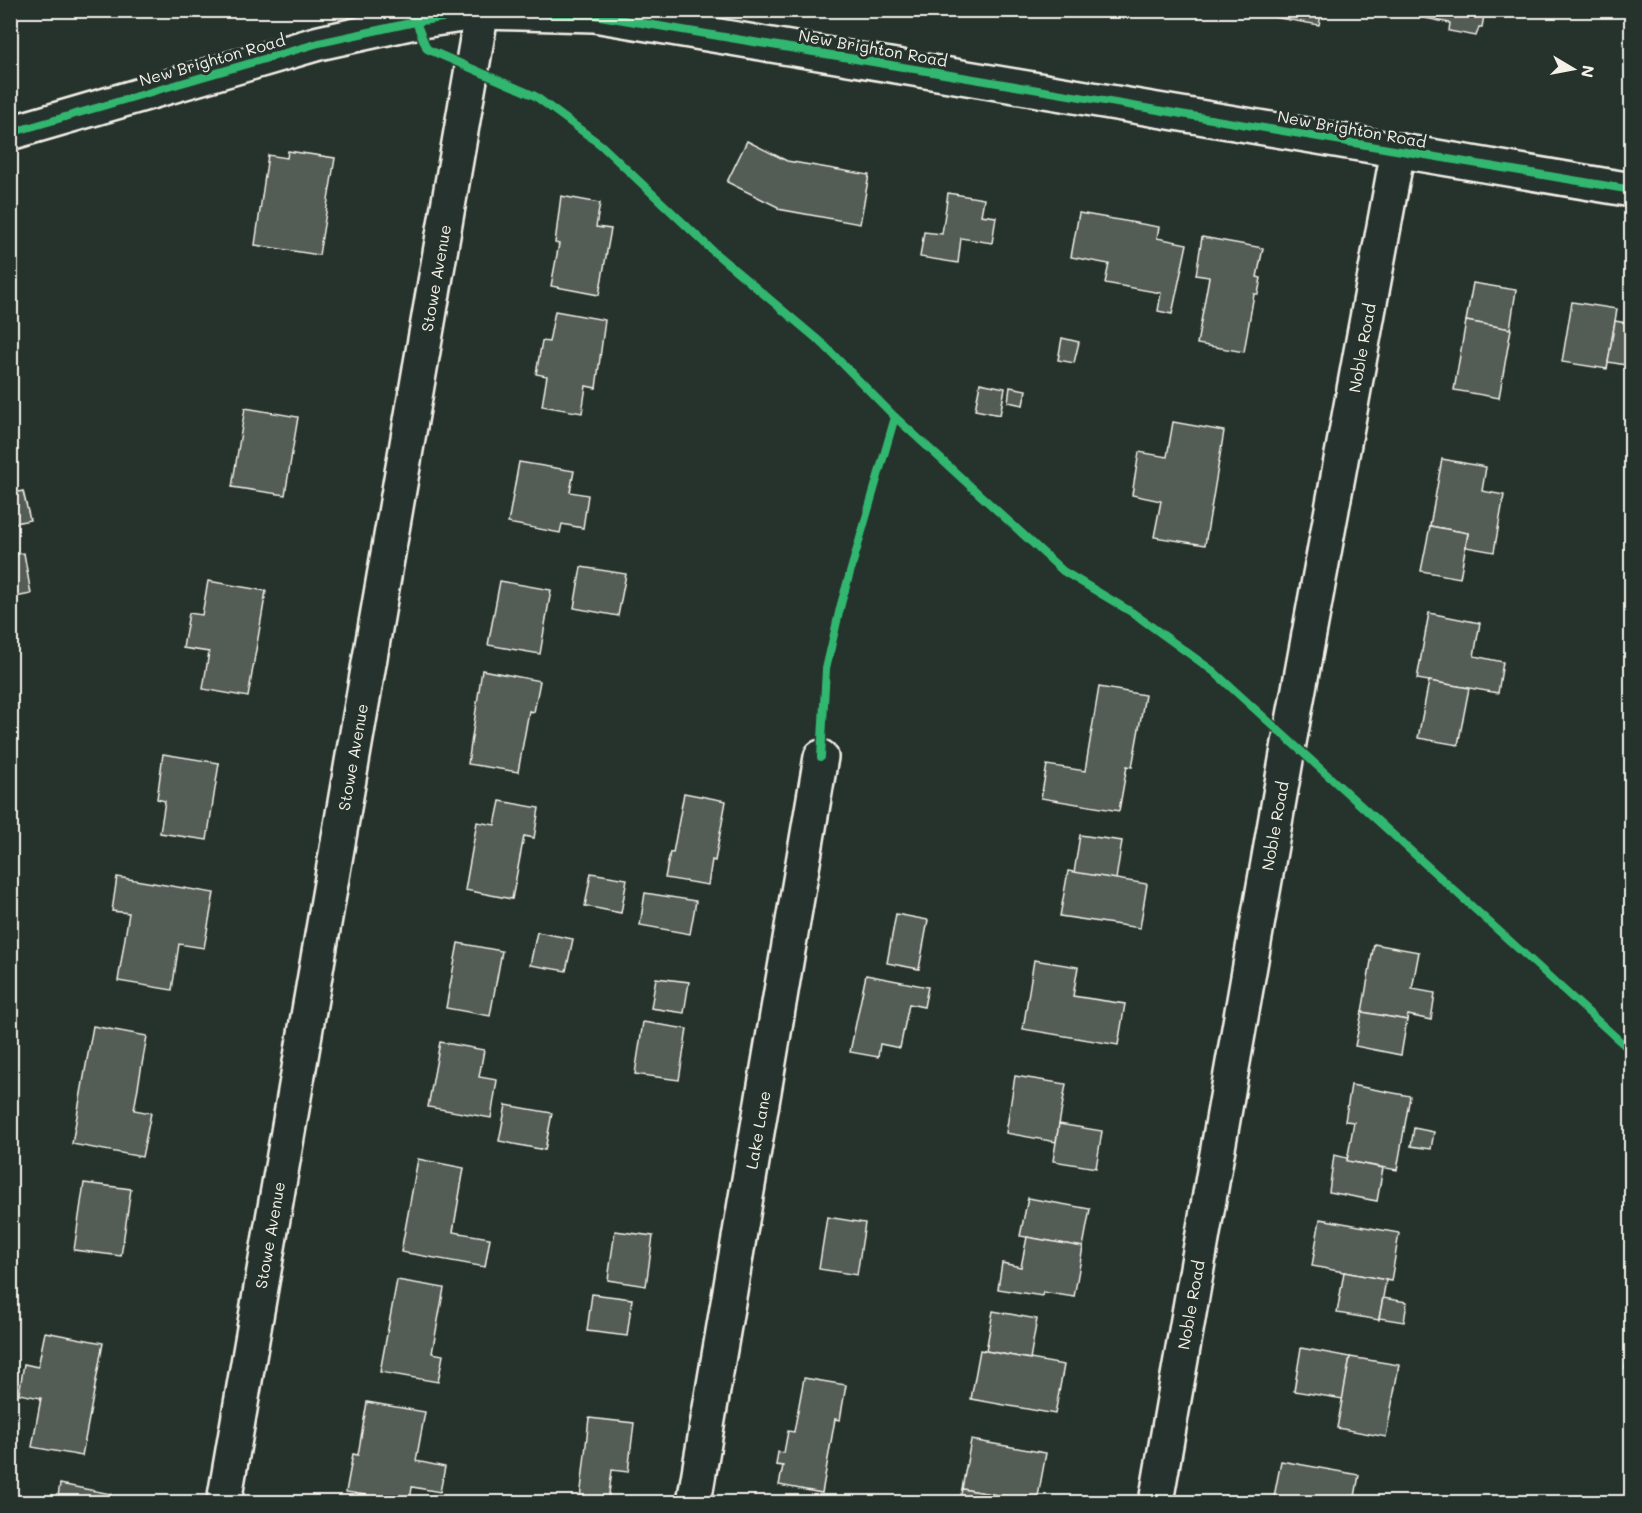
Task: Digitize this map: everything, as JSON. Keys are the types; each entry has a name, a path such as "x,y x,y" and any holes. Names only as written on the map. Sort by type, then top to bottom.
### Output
{"street":[{"name":"New Brighton Road","path":"10,133 320,43 415,22 482,11 594,15 1632,190"},
{"name":"Stowe Avenue","path":"224,1503 482,11"},
{"name":"Noble Road","path":"1156,1503 1289,743 1398,150"},
{"name":"Lake Lane","path":"694,1503 821,757"}],"building":[{"path":"1263,10 1322,10 1319,25 1262,15"},
{"path":"1411,10 1485,10 1482,27 1479,27 1476,36 1449,31 1450,23 1410,15"},
{"path":"747,141 787,161 869,175 860,224 778,209 727,182"},
{"path":"288,151 335,158 319,255 255,245 268,155 287,158"},
{"path":"948,193 984,199 981,215 996,217 992,243 961,238 958,263 920,257 924,232 942,234"},
{"path":"561,196 600,203 596,227 611,229 599,295 551,286 559,244 555,243"},
{"path":"1079,213 1159,227 1157,238 1187,244 1172,314 1158,311 1161,293 1105,283 1109,264 1071,257"},
{"path":"1202,237 1263,248 1257,277 1261,278 1258,294 1254,294 1244,352 1197,344 1209,277 1196,275"},
{"path":"1473,283 1516,290 1510,329 1466,321"},
{"path":"1572,302 1617,309 1607,369 1562,362"},
{"path":"555,311 605,320 596,388 586,386 582,413 542,406 547,376 536,374 542,341 549,342"},
{"path":"1466,321 1511,329 1499,398 1454,390"},
{"path":"1615,321 1632,324 1632,366 1608,362"},
{"path":"1062,338 1079,342 1074,363 1058,360"},
{"path":"980,383 1005,388 1000,415 975,410"},
{"path":"1010,387 1026,390 1023,405 1008,402"},
{"path":"245,408 298,417 285,495 232,487"},
{"path":"1173,422 1224,431 1205,545 1154,537 1161,501 1132,495 1139,452 1167,457"},
{"path":"1442,459 1486,467 1482,491 1504,495 1494,552 1466,547 1468,533 1430,526"},
{"path":"519,462 574,471 570,492 588,495 583,528 562,524 560,533 508,523"},
{"path":"23,491 30,520 10,524 10,494"},
{"path":"1430,526 1468,533 1460,578 1421,571"},
{"path":"24,553 31,594 10,598 10,555"},
{"path":"581,567 626,574 618,616 574,608"},
{"path":"208,581 266,591 248,697 203,689 209,652 183,648 189,613 202,615"},
{"path":"500,581 551,590 540,654 488,645"},
{"path":"1429,613 1480,623 1474,656 1503,662 1498,693 1417,679"},
{"path":"482,670 540,681 534,712 529,711 518,772 468,764"},
{"path":"1429,681 1469,688 1458,745 1418,738"},
{"path":"1099,687 1145,695 1132,767 1127,766 1119,811 1041,798 1047,765 1085,771"},
{"path":"163,754 219,763 207,840 160,833 165,801 157,799"},
{"path":"684,793 726,801 715,861 712,860 708,885 665,878 670,852 673,853"},
{"path":"500,801 539,808 534,838 524,836 512,899 465,890 477,822 495,825"},
{"path":"1080,835 1122,841 1116,879 1074,873"},
{"path":"1068,871 1147,884 1140,928 1060,916"},
{"path":"591,873 627,879 621,913 585,906"},
{"path":"117,877 214,893 204,948 179,944 172,990 118,981 129,913 112,911"},
{"path":"645,893 696,901 690,934 640,925"},
{"path":"896,914 928,920 919,969 887,963"},
{"path":"537,932 573,939 566,971 530,965"},
{"path":"458,943 502,951 490,1016 446,1008"},
{"path":"1374,944 1419,952 1412,989 1435,993 1431,1020 1408,1015 1407,1020 1362,1012"},
{"path":"1034,960 1078,967 1073,996 1125,1004 1118,1045 1023,1029"},
{"path":"866,975 928,987 924,1007 909,1004 900,1048 880,1044 878,1057 850,1052"},
{"path":"656,978 689,982 684,1013 651,1008"},
{"path":"1362,1012 1407,1020 1401,1055 1355,1046"},
{"path":"643,1022 687,1029 679,1080 635,1074"},
{"path":"93,1026 147,1036 134,1110 151,1113 142,1157 72,1144"},
{"path":"440,1042 484,1050 479,1077 497,1080 491,1118 428,1107"},
{"path":"1015,1076 1066,1084 1056,1142 1006,1133"},
{"path":"1351,1085 1410,1096 1397,1170 1347,1161 1354,1122 1345,1121"},
{"path":"506,1105 552,1113 545,1150 499,1141"},
{"path":"1059,1124 1102,1131 1096,1168 1053,1161"},
{"path":"1414,1128 1434,1132 1431,1149 1411,1146"},
{"path":"1334,1155 1347,1158 1347,1161 1383,1168 1377,1201 1329,1192"},
{"path":"418,1159 464,1168 453,1232 490,1238 485,1267 401,1252"},
{"path":"84,1183 131,1189 121,1256 74,1250"},
{"path":"1028,1198 1090,1209 1083,1247 1020,1236"},
{"path":"827,1217 865,1223 857,1275 819,1269"},
{"path":"1320,1219 1399,1233 1391,1281 1312,1266"},
{"path":"615,1231 653,1236 646,1286 608,1280"},
{"path":"1027,1237 1083,1247 1074,1297 1043,1292 1042,1296 998,1289 1002,1263 1021,1267"},
{"path":"1344,1272 1386,1280 1379,1320 1337,1313"},
{"path":"397,1280 444,1288 432,1353 443,1355 438,1382 380,1372"},
{"path":"592,1294 632,1299 627,1336 587,1331"},
{"path":"1383,1298 1407,1302 1404,1322 1379,1318"},
{"path":"993,1311 1037,1319 1030,1359 986,1351"},
{"path":"45,1332 103,1343 82,1456 32,1447 41,1398 19,1394 24,1364 38,1367"},
{"path":"1632,1335 1632,1369 1625,1368"},
{"path":"1301,1348 1350,1357 1343,1399 1294,1391"},
{"path":"980,1350 1064,1365 1055,1414 971,1399"},
{"path":"1350,1357 1399,1365 1386,1437 1337,1428"},
{"path":"804,1378 846,1385 840,1420 835,1419 822,1493 779,1485 783,1466 776,1465 778,1452 784,1453 788,1431 794,1432"},
{"path":"367,1402 425,1412 416,1461 445,1467 440,1492 412,1487 410,1502 346,1492 353,1454 358,1455"},
{"path":"589,1418 634,1423 628,1472 612,1470 608,1502 580,1499"},
{"path":"971,1440 1046,1453 1037,1502 962,1489"},
{"path":"1281,1461 1359,1475 1354,1502 1273,1502"},
{"path":"1632,1482 1632,1502 1628,1502"},
{"path":"60,1484 111,1494 109,1502 57,1502"},
{"path":"962,1489 1004,1496 1003,1502 960,1502"}],"cycle path":[{"path":"411,10 427,49 535,96 601,145 715,253 824,345 895,417 1063,571 1133,613 1213,671 1632,1052"},
{"path":"10,133 319,43 415,22 482,12 594,15 1632,190"},
{"path":"821,757 826,669 841,604 895,417"}]}
